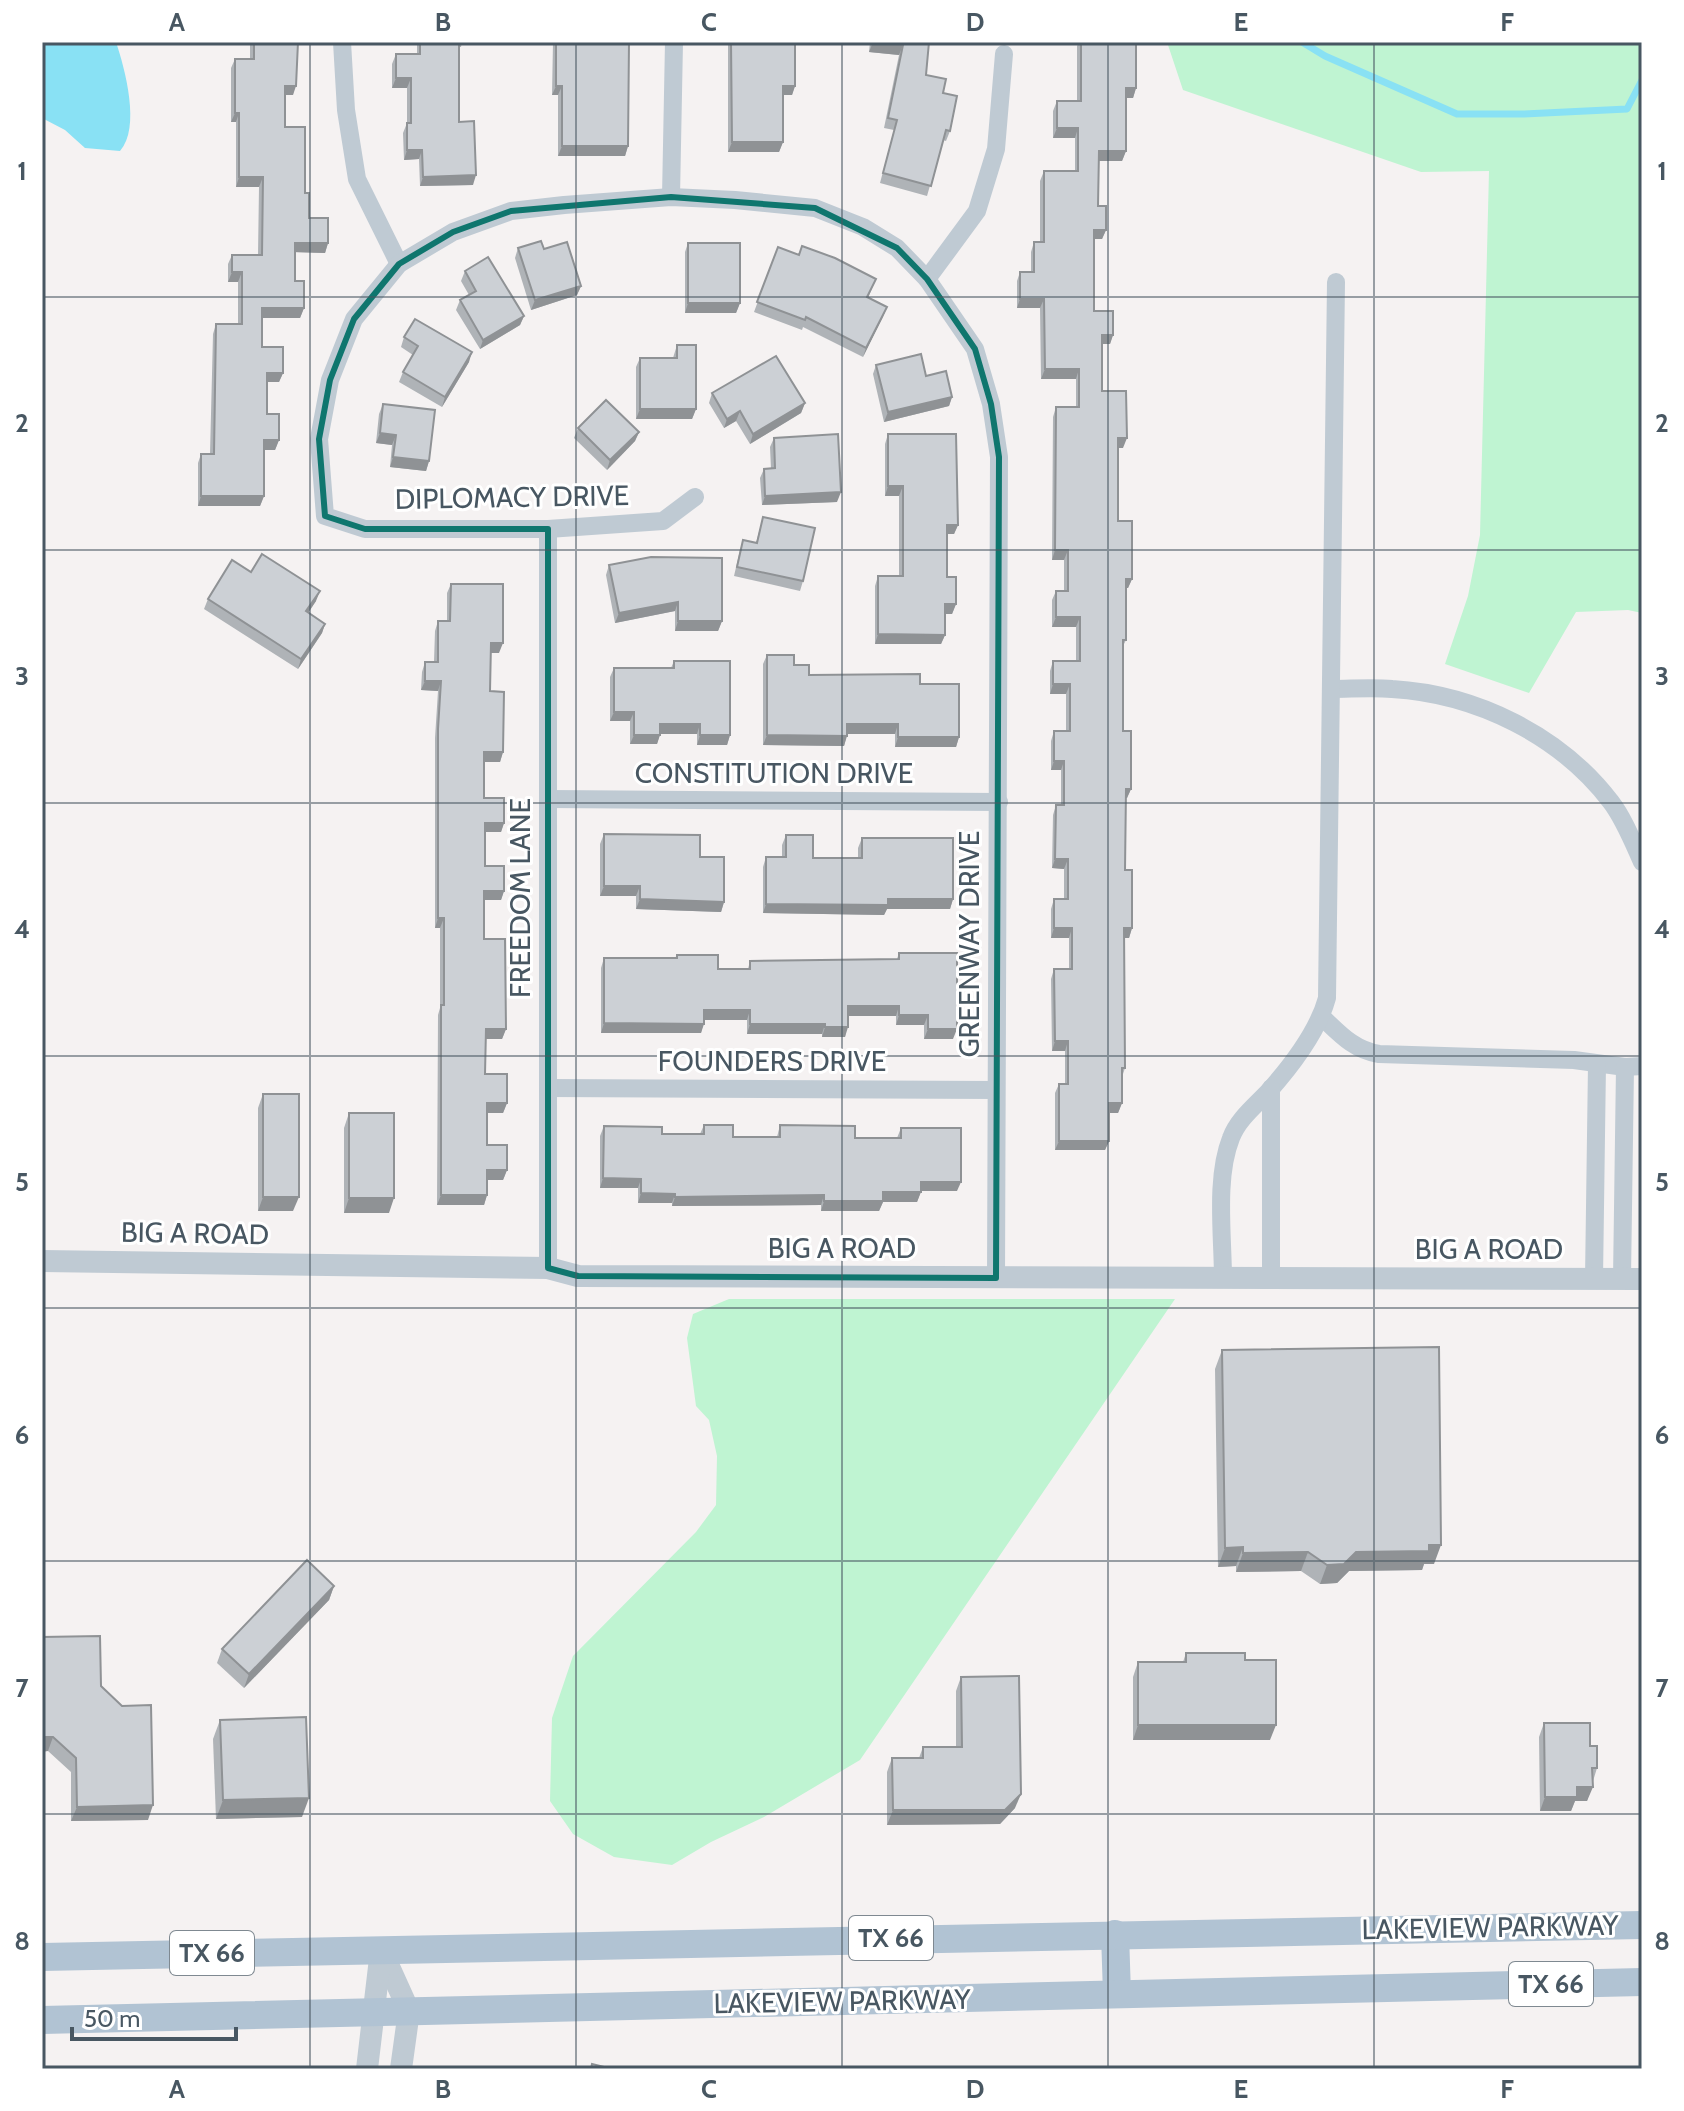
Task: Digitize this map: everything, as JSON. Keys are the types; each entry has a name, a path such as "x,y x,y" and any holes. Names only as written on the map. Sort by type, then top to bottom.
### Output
{"main road":[{"name":"LAKEVIEW PARKWAY","path":"42,1957 1642,1925"},
{"path":"1115,1934 1117,1994"},
{"name":"LAKEVIEW PARKWAY","path":"42,2020 1642,1982"}],"street":[{"path":"342,42 346,110 357,179 399,264"},
{"path":"671,197 674,42"},
{"path":"927,279 977,211 996,149 1004,54"},
{"name":"GREENWAY DRIVE","path":"399,264 453,232 511,211 671,197 815,208 863,227 897,248 927,279 975,349 991,404 999,457 996,1278"},
{"name":"DIPLOMACY DRIVE","path":"399,264 354,319 330,380 319,439 325,516 365,529 548,529 663,521 695,497"},
{"path":"1223,1279 1223,1175 1230,1139 1239,1123 1271,1088 1322,1017 1327,998 1336,282"},
{"name":"FREEDOM LANE","path":"548,529 548,1268"},
{"path":"1331,689 1413,692 1480,708 1520,725 1570,757 1600,788 1613,804 1642,862"},
{"name":"CONSTITUTION DRIVE","path":"548,799 999,802"},
{"path":"1322,1017 1348,1042 1365,1052 1574,1060 1634,1066 1632,1279"},
{"path":"1594,1279 1597,1064"},
{"name":"FOUNDERS DRIVE","path":"548,1088 996,1090"},
{"path":"1271,1088 1271,1279"},
{"name":"BIG A ROAD","path":"42,1261 548,1268 578,1276 1632,1279"},
{"path":"381,1949 409,2011 401,2069"},
{"path":"367,2069 381,1949"}],"highlighted area":[{"path":"671,197 815,208 897,248 927,279 975,349 991,404 999,457 996,1278 578,1276 548,1268 548,529 365,529 325,516 319,439 330,380 354,319 399,264 453,232 511,211"}],"green space":[{"path":"1167,42 1642,42 1642,613 1628,610 1576,612 1529,693 1445,664 1468,596 1480,535 1489,171 1421,172 1183,90"},
{"path":"729,1299 1175,1299 860,1760 764,1817 672,1865 614,1857 573,1834 550,1801 552,1718 573,1656 696,1532 716,1505 717,1456 709,1420 696,1406 687,1338 693,1314"}],"water":[{"path":"42,42 116,42 127,82 130,114 130,128 120,151 85,148 65,130 42,118"}],"building":[{"path":"254,42 298,42 296,86 285,86 285,127 305,127 305,193 309,193 309,218 328,218 328,243 295,243 295,281 304,281 304,308 262,308 262,347 283,347 283,373 267,373 267,414 279,414 279,440 264,440 264,496 201,496 201,454 214,454 216,324 242,324 242,272 232,272 232,255 262,255 263,177 239,177 239,113 235,113 235,59 254,59"},
{"path":"420,42 459,42 459,122 474,121 476,175 423,177 422,150 407,150 407,123 411,123 411,78 396,78 396,54 420,54"},
{"path":"556,42 629,42 628,146 562,146 562,86 556,86"},
{"path":"731,42 795,42 795,86 783,86 783,142 732,142"},
{"path":"873,42 929,42 926,75 946,79 943,93 957,96 950,131 946,130 931,186 883,173 897,120 888,118 903,45"},
{"path":"1081,42 1136,42 1136,88 1126,88 1126,151 1099,151 1098,206 1106,206 1106,230 1094,230 1094,311 1113,311 1113,335 1102,335 1102,391 1126,391 1127,438 1118,438 1118,521 1132,521 1132,579 1126,579 1126,640 1123,640 1123,731 1131,731 1131,789 1126,789 1125,870 1132,870 1132,928 1124,928 1125,1068 1122,1068 1122,1103 1109,1103 1109,1141 1059,1141 1059,1084 1068,1084 1068,1041 1055,1041 1054,969 1072,969 1072,928 1054,928 1054,899 1068,899 1068,859 1055,859 1056,805 1064,805 1064,761 1054,761 1054,731 1070,731 1070,684 1053,684 1053,661 1080,661 1080,617 1056,617 1056,591 1068,591 1068,550 1055,550 1056,407 1079,407 1079,369 1045,369 1044,299 1020,299 1020,272 1034,272 1034,242 1044,242 1044,171 1078,171 1078,128 1057,128 1057,101 1081,101"},
{"path":"541,241 544,249 567,242 581,286 535,300 518,248"},
{"path":"688,243 740,243 740,303 688,303"},
{"path":"802,246 835,258 876,279 867,297 887,307 866,348 806,317 805,320 757,302 778,247 799,255"},
{"path":"488,257 524,316 483,340 460,300 476,291 465,271"},
{"path":"415,319 472,352 445,397 403,372 418,346 404,337"},
{"path":"677,345 696,345 696,409 640,409 640,358 677,358"},
{"path":"921,354 926,376 946,371 952,397 888,412 876,365"},
{"path":"776,356 805,403 753,434 740,411 727,419 712,393"},
{"path":"606,400 639,432 610,460 578,428"},
{"path":"383,404 435,410 429,461 393,457 396,435 380,433"},
{"path":"838,434 841,492 765,496 764,469 775,468 774,438"},
{"path":"888,434 956,434 958,525 947,525 947,577 956,577 956,604 945,604 945,635 878,634 878,576 903,576 903,486 888,486"},
{"path":"763,517 815,528 803,581 737,567 743,540 757,543"},
{"path":"262,554 320,591 306,611 325,624 301,659 208,599 232,560 251,572"},
{"path":"651,557 722,558 722,621 678,621 678,602 619,613 609,565"},
{"path":"451,584 503,584 503,643 491,643 490,691 504,692 503,752 484,752 484,798 504,798 504,823 485,823 485,866 504,866 504,891 484,891 484,939 505,939 506,1029 486,1029 485,1074 507,1074 507,1103 487,1103 487,1145 507,1145 507,1170 487,1170 487,1195 441,1195 444,918 438,918 438,729 441,681 425,681 425,662 438,662 438,621 450,621"},
{"path":"767,655 794,655 794,665 809,665 809,675 920,674 920,684 959,684 959,737 898,737 898,724 847,724 847,736 767,735"},
{"path":"674,661 730,661 730,735 700,735 700,724 660,724 660,735 634,735 634,712 614,712 614,668 674,668"},
{"path":"604,834 700,835 700,857 724,857 724,902 640,899 640,886 604,886"},
{"path":"786,835 813,835 813,858 862,858 862,838 953,838 953,899 888,899 888,905 766,904 766,857 786,857"},
{"path":"899,953 957,953 957,1029 928,1029 928,1015 899,1015 899,1006 848,1006 848,1027 750,1024 750,1010 704,1010 704,1024 604,1023 604,958 718,955 718,969 750,969 750,961 899,959"},
{"path":"263,1094 299,1094 299,1197 263,1197"},
{"path":"349,1113 394,1113 394,1198 349,1198"},
{"path":"704,1125 733,1125 733,1137 780,1137 780,1125 855,1126 855,1138 901,1138 901,1128 961,1128 961,1182 921,1182 921,1192 883,1192 883,1201 824,1201 824,1195 675,1197 675,1194 641,1193 641,1179 603,1178 604,1126 662,1127 662,1134 704,1134"},
{"path":"1439,1347 1441,1545 1429,1545 1429,1551 1356,1552 1344,1564 1327,1565 1308,1552 1243,1553 1243,1547 1225,1548 1222,1350"},
{"path":"307,1560 334,1586 249,1674 222,1649"},
{"path":"100,1636 101,1686 122,1706 151,1705 153,1805 77,1807 76,1758 53,1737 42,1737 42,1637"},
{"path":"1186,1653 1245,1653 1245,1660 1276,1660 1276,1725 1138,1725 1138,1662 1186,1662"},
{"path":"1019,1676 1021,1794 1005,1810 893,1810 892,1758 923,1758 923,1747 962,1747 961,1677"},
{"path":"306,1717 309,1798 223,1800 220,1720"},
{"path":"1544,1723 1590,1723 1590,1746 1597,1746 1597,1768 1592,1768 1593,1787 1577,1787 1577,1797 1545,1797"},
{"path":"592,2064 612,2069 591,2069"}],"waterway":[{"path":"1302,42 1325,56 1457,114 1627,109 1642,80"}]}
